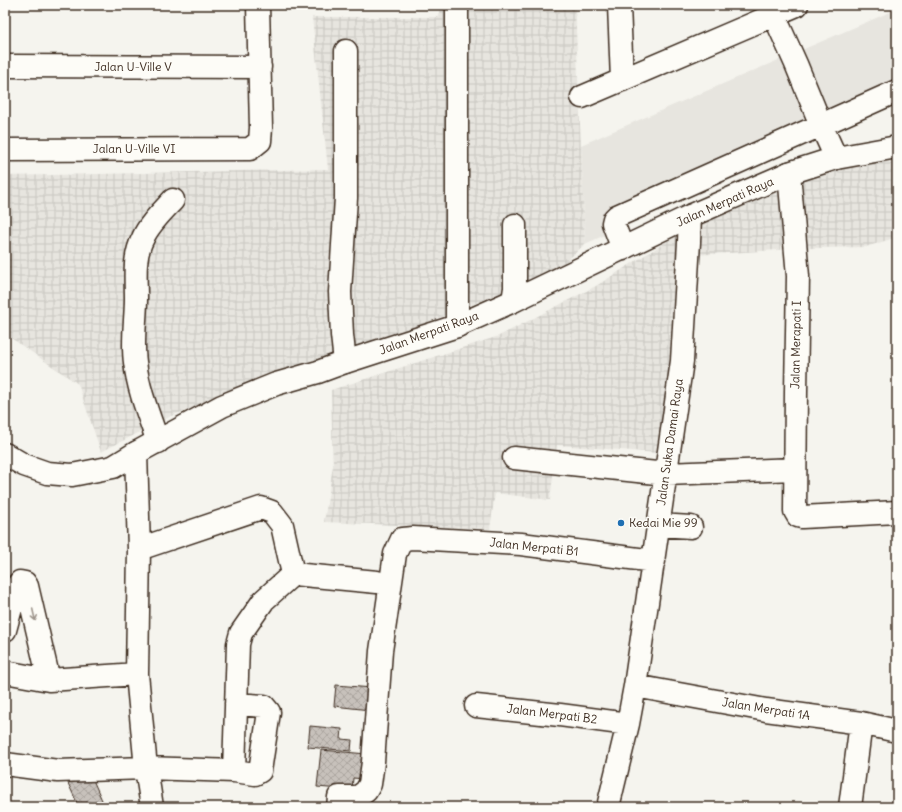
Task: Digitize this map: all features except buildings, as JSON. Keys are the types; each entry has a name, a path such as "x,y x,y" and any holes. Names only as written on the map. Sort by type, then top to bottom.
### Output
{"street":[{"path":"258,5 260,67"},
{"path":"457,5 457,326"},
{"path":"620,5 622,80"},
{"path":"582,97 797,5"},
{"path":"774,15 836,158"},
{"path":"346,51 346,198 340,292 342,335 346,362"},
{"name":"Jalan U-Ville V","path":"5,66 260,67"},
{"name":"Jalan U-Ville VI","path":"5,150 250,149 260,141 260,67"},
{"path":"623,248 613,223 617,216 897,90"},
{"name":"Jalan Merpati Raya","path":"5,454 24,465 47,473 72,475 113,467 222,406 276,384 318,372 457,326 513,301 690,216 789,173 836,158 897,148"},
{"name":"Jalan Merapati I","path":"789,173 798,276 795,511 798,516 802,517 897,512"},
{"path":"158,442 140,388 135,363 136,266 137,255 143,238 155,220 173,200"},
{"name":"Jalan Suka Damai Raya","path":"608,807 628,724 635,686 682,361 690,216"},
{"path":"513,301 515,288 515,225"},
{"path":"136,453 139,549 137,674 146,768 152,807"},
{"path":"514,458 666,474 795,469"},
{"path":"139,549 261,508 272,512 282,525 293,574"},
{"path":"659,524 691,527"},
{"name":"Jalan Merpati B1","path":"338,807 339,797 358,797 366,791 370,784 382,651 395,554 402,539 413,538 521,544 654,560"},
{"path":"234,771 238,644 241,633 264,600 293,574 377,582"},
{"path":"5,630 17,586 20,582 25,583 27,586 49,680"},
{"path":"5,672 49,680 137,674"},
{"name":"Jalan Merpati 1A","path":"635,686 766,710 861,723 897,731"},
{"path":"5,764 58,771 146,768 234,771 255,774 260,770 269,712 264,706 236,704"},
{"name":"Jalan Merpati B2","path":"476,706 628,724"},
{"path":"850,807 861,723"}],"shaded area":[{"path":"441,5 575,5 585,244 557,270 416,327 171,416 101,452 78,384 5,334 5,176 328,169 312,17 439,17"},
{"path":"897,9 897,104 585,244 581,145"},
{"path":"897,160 897,237 866,247 813,248 695,255 671,454 557,445 550,500 495,493 490,529 324,522 333,466 331,390 499,336 596,286 696,223 833,167"}],"place":[{"name":"Kedai Mie 99","path":"621,523"}]}
